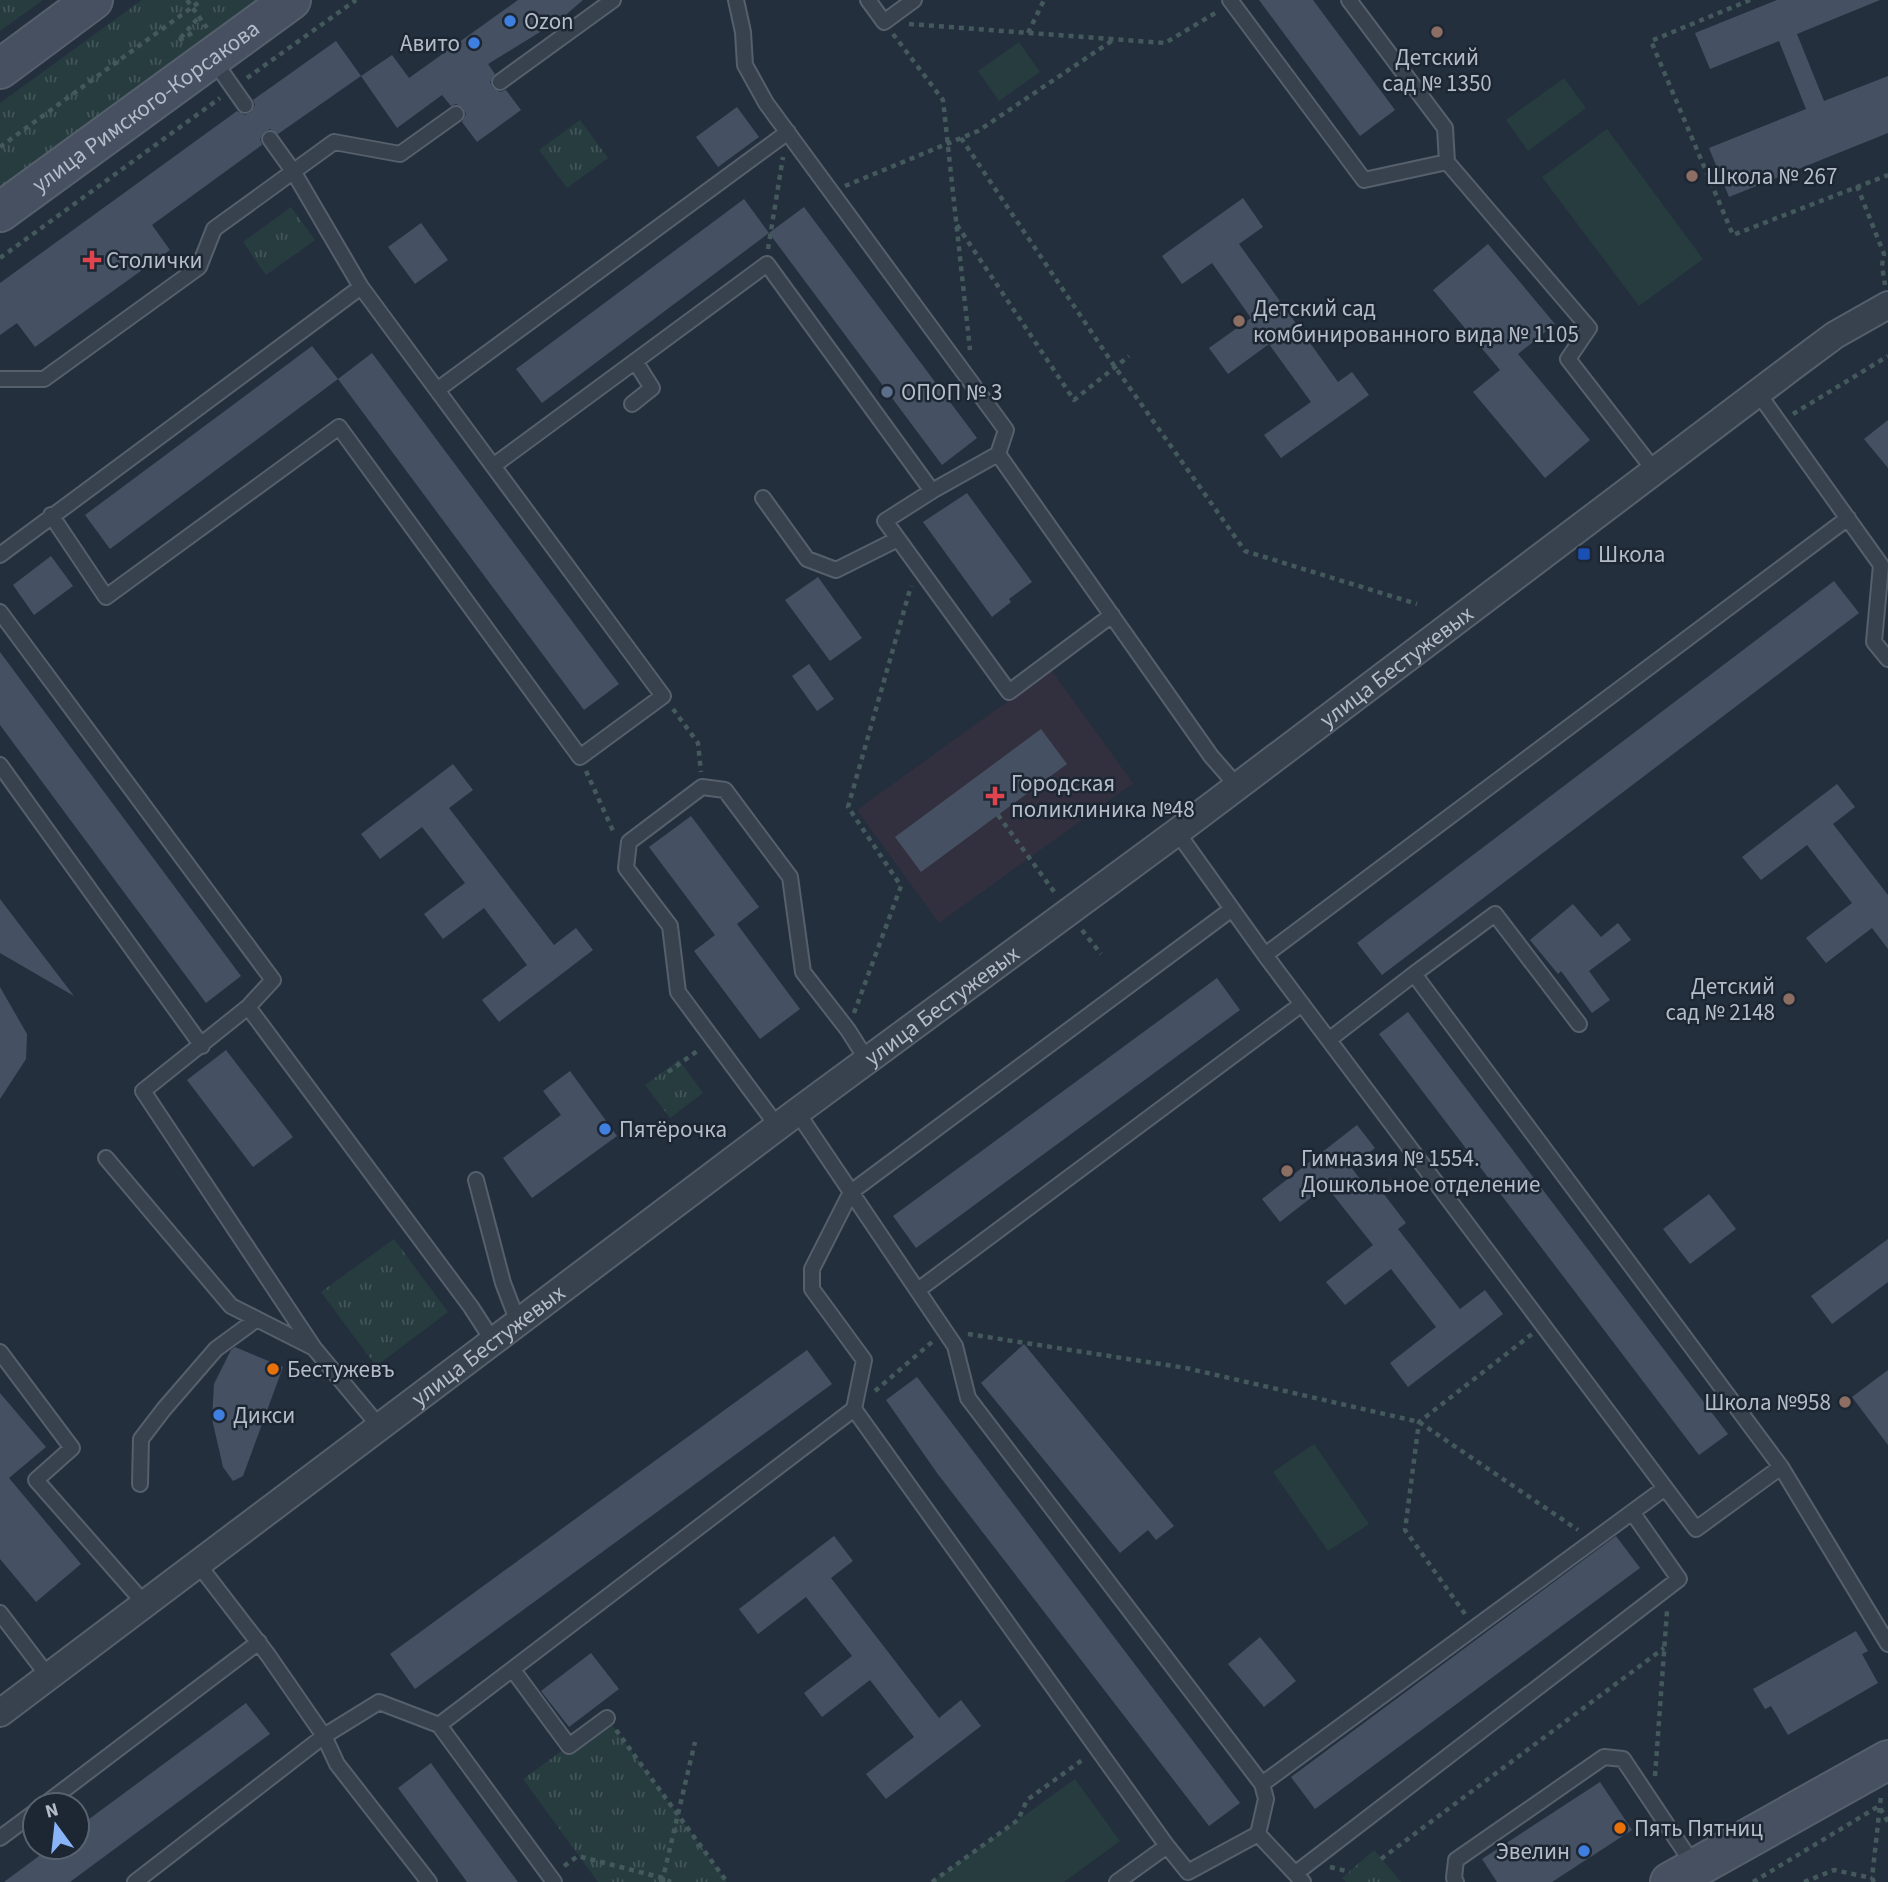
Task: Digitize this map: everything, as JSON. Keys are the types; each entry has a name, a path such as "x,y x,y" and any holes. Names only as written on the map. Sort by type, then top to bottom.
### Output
{"street":[{"path":"0,69 93,0"},
{"name":"улица Римского-Корсакова","path":"0,212 290,0"},
{"name":"улица Бестужевых","path":"0,1713 787,1119 1238,787 1654,470 1887,297"},
{"path":"1683,1874 1886,1773"}],"lane":[{"path":"500,82 613,0"},
{"path":"736,0 743,32 745,65 766,103 1006,430 998,454 885,521 1009,692 1112,615"},
{"path":"868,0 884,22 914,0"},
{"path":"1349,0 1445,128 1447,162 1589,328 1568,359 1654,470"},
{"path":"1231,1 1364,180 1447,162"},
{"path":"211,57 245,105"},
{"path":"0,379 44,379 199,267 214,229 334,142 400,154 456,114"},
{"path":"437,390 788,132"},
{"path":"51,515 106,597 339,427 580,757 663,696 361,287 270,139"},
{"path":"494,466 767,264 932,491"},
{"path":"0,555 361,287"},
{"path":"632,404 652,388 635,361"},
{"path":"1758,393 1848,518 1884,562 1874,642 1888,659"},
{"path":"998,454 1211,756 1238,787"},
{"path":"763,498 807,559 836,570 898,539"},
{"path":"1265,955 1848,518"},
{"path":"0,612 273,980 248,1007 202,1046 142,1091 314,1348 379,1426"},
{"path":"0,765 202,1046"},
{"path":"854,1409 1167,1846 1192,1877 1258,1834 1266,1799 1262,1784 968,1398 956,1346 851,1192 712,1040 678,992 670,926 626,868 629,842 702,787 725,790 790,877 803,972 848,1030 867,1060"},
{"path":"1177,832 1265,955 1696,1529 1781,1467"},
{"path":"439,1725 854,1409 864,1360 812,1289 812,1269 851,1192 1232,909"},
{"path":"1330,1039 1495,914 1579,1024"},
{"path":"1414,974 1781,1467 1888,1644"},
{"path":"918,1290 1302,1004"},
{"path":"248,1007 471,1307 493,1341"},
{"path":"106,1158 231,1306 314,1348"},
{"path":"476,1180 503,1283 518,1322"},
{"path":"140,1484 141,1439 216,1349 257,1319"},
{"path":"0,1352 72,1448 36,1480 145,1604"},
{"path":"1262,1784 1665,1488"},
{"path":"1258,1834 1299,1878 1679,1579 1632,1512"},
{"path":"198,1563 259,1642 324,1736 337,1764 429,1882"},
{"path":"0,1613 48,1676"},
{"path":"62,1791 259,1642"},
{"path":"513,1670 569,1746 607,1718"},
{"path":"135,1882 324,1736 379,1702 439,1725 552,1879"},
{"path":"1456,1882 1456,1860 1604,1757 1623,1759 1653,1802 1683,1874"},
{"path":"0,1838 21,1822"},
{"path":"1117,1882 1167,1846"}],"path":[{"path":"187,0 199,17"},
{"path":"0,147 202,0"},
{"path":"0,258 356,0"},
{"path":"1028,33 1044,0"},
{"path":"1750,0 1651,41 1733,235 1888,175"},
{"path":"884,22 1165,43 1231,1"},
{"path":"884,22 943,100 975,387"},
{"path":"832,192 978,131 1114,39"},
{"path":"767,264 769,233 788,132"},
{"path":"961,138 1115,367 1245,551 1417,604"},
{"path":"1857,186 1884,254 1882,266 1887,297"},
{"path":"957,224 1074,400 1129,356"},
{"path":"1781,423 1888,356"},
{"path":"848,1030 901,886 848,807 916,565"},
{"path":"663,696 698,743 702,787"},
{"path":"580,757 615,835 629,842"},
{"path":"998,815 1055,893"},
{"path":"1082,929 1101,954"},
{"path":"668,1072 712,1040"},
{"path":"1475,1627 1405,1530 1419,1422 1544,1325"},
{"path":"854,1409 945,1331 1012,1339 1186,1368 1419,1422 1593,1541"},
{"path":"1653,1802 1668,1586"},
{"path":"1381,1859 1664,1648"},
{"path":"607,1718 727,1882"},
{"path":"662,1880 695,1742"},
{"path":"932,1882 1018,1820 1027,1800 1098,1749"},
{"path":"1804,1882 1834,1870 1873,1880 1879,1807 1886,1773"},
{"path":"1879,1807 1888,1822"},
{"path":"1753,1882 1879,1807"},
{"path":"552,1879 578,1856 671,1882"}],"shaded area":[{"name":"Городская поликлиника №48","path":"1051,670 1133,783 939,923 857,810"}],"green space":[{"path":"0,0 43,0 0,31"},
{"path":"142,0 267,0 0,192 0,103"},
{"path":"1019,42 1040,72 999,101 978,71"},
{"path":"1564,78 1586,108 1528,151 1506,120"},
{"path":"580,120 608,158 567,188 539,150"},
{"path":"1607,129 1703,259 1639,306 1542,177"},
{"path":"291,207 315,240 266,275 243,242"},
{"path":"679,1060 703,1093 670,1118 645,1085"},
{"path":"394,1239 448,1312 376,1366 321,1292"},
{"path":"1314,1444 1369,1524 1328,1551 1273,1472"},
{"path":"607,1718 727,1882 598,1882 523,1779"},
{"path":"1075,1779 1120,1841 1064,1882 932,1882"},
{"path":"1374,1850 1401,1882 1346,1882 1342,1878"}],"building":[{"path":"518,0 583,0 561,19 488,64 495,74 490,82 493,88 500,92 506,90 521,110 477,142 462,122 466,114 463,108 456,104 451,106 442,95 397,128 361,76 392,55 409,78"},
{"path":"1259,0 1313,0 1395,110 1360,136"},
{"path":"1777,0 1880,0 1797,34 1824,101 1888,76 1888,133 1729,197 1709,148 1806,109 1779,41 1710,69 1695,33"},
{"path":"336,41 361,76 278,134 270,129 264,132 260,139 262,145 152,225 170,250 35,347 17,323 0,335 0,283 237,111 245,115 251,112 255,105 253,100"},
{"path":"737,107 759,137 718,167 696,137"},
{"path":"1243,198 1263,227 1239,244 1338,382 1352,372 1369,395 1281,458 1264,435 1311,402 1269,344 1228,374 1209,348 1251,318 1212,263 1182,284 1162,256"},
{"path":"744,199 769,233 542,403 516,369"},
{"path":"804,207 977,438 942,465 769,233"},
{"path":"421,223 448,260 415,284 388,247"},
{"path":"1488,244 1555,324 1518,354 1590,440 1545,478 1473,392 1500,370 1433,290"},
{"path":"312,346 338,379 110,549 85,515"},
{"path":"372,353 619,684 584,710 338,379"},
{"path":"1888,420 1888,468 1864,439"},
{"path":"967,493 1032,582 1009,599 1011,602 992,617 923,522"},
{"path":"51,556 73,586 34,615 13,585"},
{"path":"818,577 862,638 830,661 785,600"},
{"path":"1834,581 1859,613 1382,975 1357,943"},
{"path":"0,652 241,976 206,1003 0,725"},
{"path":"809,664 834,699 817,711 792,676"},
{"path":"1041,729 1067,764 921,872 895,837"},
{"path":"453,764 473,790 449,808 554,945 576,928 593,950 499,1022 482,1000 527,965 484,908 443,939 424,914 465,883 422,827 380,859 361,834"},
{"path":"1837,784 1855,807 1833,824 1888,895 1888,949 1872,928 1826,963 1806,938 1852,903 1807,845 1761,880 1742,857"},
{"path":"691,816 759,907 737,924 800,1009 760,1039 694,951 715,935 649,847"},
{"path":"0,899 74,996 0,953"},
{"path":"1573,904 1601,937 1618,923 1631,940 1589,971 1610,1000 1592,1013 1561,971 1558,974 1530,940"},
{"path":"1217,978 1240,1010 916,1248 893,1216"},
{"path":"0,987 27,1034 26,1059 0,1099"},
{"path":"1408,1012 1728,1434 1699,1455 1379,1034"},
{"path":"226,1050 293,1137 253,1167 187,1080"},
{"path":"570,1071 617,1136 532,1198 503,1158 561,1115 543,1091"},
{"path":"1357,1125 1375,1148 1351,1167 1372,1195 1380,1189 1406,1223 1398,1229 1460,1309 1485,1290 1503,1314 1408,1387 1390,1363 1436,1327 1391,1269 1345,1305 1326,1282 1373,1245 1326,1186 1280,1222 1262,1199"},
{"path":"1709,1194 1736,1229 1690,1264 1663,1229"},
{"path":"1888,1239 1888,1282 1832,1324 1811,1296"},
{"path":"1024,1344 1174,1526 1156,1540 1148,1530 1120,1553 981,1383"},
{"path":"235,1347 283,1367 243,1476 233,1481 223,1467 212,1419 214,1384"},
{"path":"807,1350 832,1384 415,1689 390,1654"},
{"path":"1888,1370 1888,1445 1852,1397"},
{"path":"917,1377 1240,1803 1209,1826 937,1473 886,1400"},
{"path":"0,1393 46,1447 9,1478 81,1564 36,1602 0,1559"},
{"path":"834,1536 853,1561 831,1578 939,1718 961,1700 981,1726 886,1799 866,1774 914,1737 870,1680 822,1717 804,1693 852,1656 806,1597 758,1634 739,1609"},
{"path":"1616,1536 1640,1568 1315,1809 1291,1777"},
{"path":"1856,1631 1868,1651 1862,1654 1878,1683 1788,1735 1771,1706 1765,1709 1753,1689"},
{"path":"1260,1637 1296,1681 1264,1707 1228,1664"},
{"path":"591,1653 619,1689 569,1727 541,1691"},
{"path":"246,1703 270,1734 70,1882 4,1882 32,1861 91,1861 91,1818"},
{"path":"431,1763 518,1882 467,1882 398,1788"},
{"path":"1600,1782 1632,1830 1552,1882 1497,1882 1482,1859"}],"place":[{"name":"Ozon","path":"510,21"},
{"name":"Детский сад № 1350","path":"1437,32"},
{"name":"Авито","path":"474,43"},
{"name":"Школа № 267","path":"1692,176"},
{"name":"Столички","path":"92,260"},
{"name":"Детский сад комбинированного вида № 1105","path":"1239,321"},
{"name":"ОПОП № 3","path":"887,392"},
{"name":"Школа","path":"1584,554"},
{"name":"Городская поликлиника №48","path":"995,796"},
{"name":"Детский сад № 2148","path":"1789,999"},
{"name":"Пятёрочка","path":"605,1129"},
{"name":"Гимназия № 1554. Дошкольное отделение","path":"1287,1171"},
{"name":"Бестужевъ","path":"273,1369"},
{"name":"Школа №958","path":"1845,1402"},
{"name":"Дикси","path":"219,1415"},
{"name":"Пять Пятниц","path":"1620,1828"},
{"name":"Эвелин","path":"1584,1851"}]}
